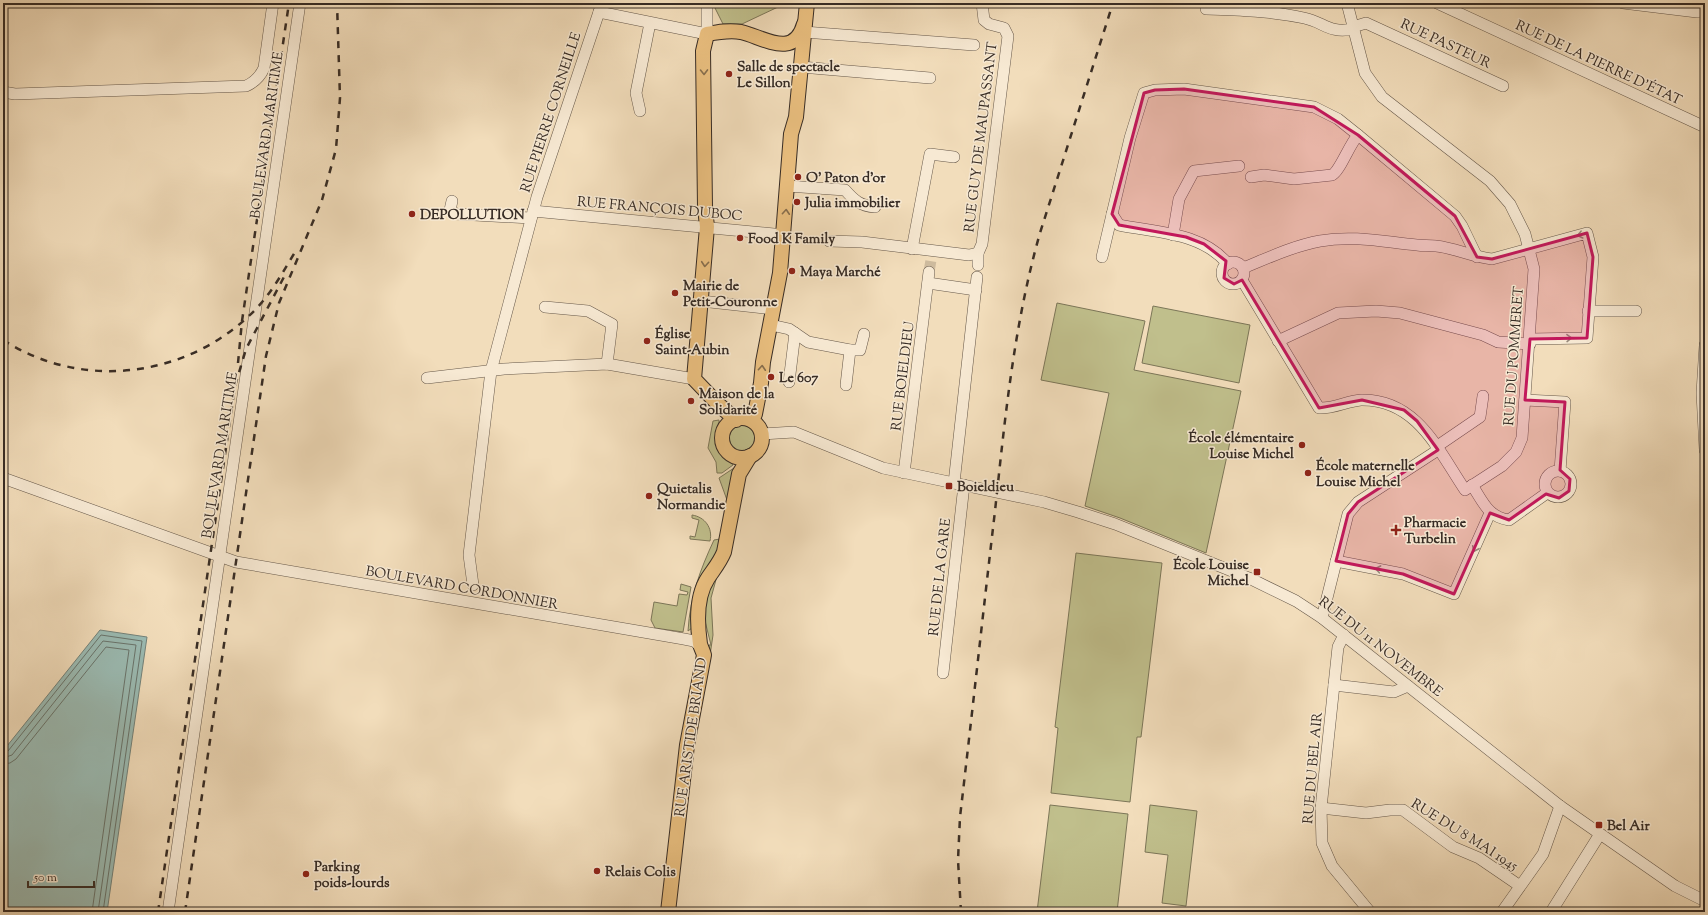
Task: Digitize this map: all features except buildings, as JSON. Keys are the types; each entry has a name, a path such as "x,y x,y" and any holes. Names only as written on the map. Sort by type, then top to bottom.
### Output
{"main road":[{"path":"752,420 755,414 761,382 762,362 771,324 780,273 791,134 796,118 807,3"},
{"path":"736,420 694,379 707,227 705,207 703,51 706,34 735,31 775,44 791,42 804,28"},
{"path":"791,42 800,67"},
{"path":"718,404 724,429 723,443 728,451 736,456 750,456 759,449 762,442 762,434 759,426 752,420 736,420 724,429"},
{"name":"RUE ARISTIDE BRIAND","path":"736,456 737,469 740,474"},
{"name":"RUE ARISTIDE BRIAND","path":"668,912 687,745 704,655 700,646 699,607 701,593 708,578 719,563 724,552 740,474 750,456"}],"street":[{"path":"3,92 15,94 246,86 254,82 260,76 264,68 274,3"},
{"name":"BOULEVARD MARITIME","path":"168,912 218,556 300,3"},
{"path":"600,8 650,23 706,34 707,3"},
{"name":"RUE GUY DE MAUPASSANT","path":"978,265 978,253 982,244 1008,36 1004,28 989,24 984,20 982,3"},
{"name":"RUE DU POMMERET","path":"1347,3 1365,73 1382,97 1490,181 1510,204 1525,234 1530,248 1534,269 1522,438 1516,452 1502,466 1472,485"},
{"name":"RUE DE LA PIERRE D'ÉTAT","path":"1437,3 1705,127"},
{"path":"1622,3 1702,12"},
{"name":"RUE PIERRE CORNEILLE","path":"473,585 470,555 491,370 532,214 600,8"},
{"name":"RUE PASTEUR","path":"1206,9 1240,10 1306,18 1329,29 1343,31 1366,23 1503,86"},
{"path":"640,111 636,93 650,23"},
{"path":"804,28 974,45"},
{"path":"800,67 930,78"},
{"path":"1102,257 1140,103 1144,93 1155,90 1184,89 1314,107 1338,119 1455,216 1478,257"},
{"path":"1251,177 1264,175 1294,179 1332,175 1337,172 1345,154 1358,135"},
{"path":"912,249 930,154 954,157"},
{"path":"1173,235 1179,199 1194,170 1239,166"},
{"path":"788,186 845,190 853,199 863,206 875,207"},
{"name":"RUE FRANÇOIS DUBOC","path":"452,201 450,210 456,214 532,214 707,227 784,235"},
{"path":"1112,214 1120,226 1186,237 1204,244 1228,264"},
{"path":"1243,268 1299,246 1345,238 1365,238 1436,246 1478,257 1492,259 1587,233 1593,257 1587,338 1530,342 1498,342 1483,335 1400,313 1376,311 1338,313 1278,341"},
{"path":"829,241 862,242 912,249 932,256 969,255 978,253"},
{"path":"1237,263 1243,268 1244,276 1242,280 1234,284 1226,282 1222,274 1225,266 1228,264 1237,263"},
{"name":"RUE BOIELDIEU","path":"904,473 929,272"},
{"path":"959,484 963,388 977,277"},
{"path":"1242,280 1319,408 1326,409 1342,403 1362,400 1377,402 1404,410 1417,421 1465,490 1472,485 1490,513 1498,518 1509,520 1547,493"},
{"path":"928,283 976,290"},
{"path":"701,301 774,309"},
{"path":"545,307 588,311 612,324 607,364"},
{"path":"1588,311 1636,311"},
{"path":"771,324 788,329 808,342 850,350 860,350 864,334"},
{"path":"789,382 795,333"},
{"path":"1705,346 1702,393 1705,450"},
{"path":"846,385 850,350"},
{"path":"427,378 491,370 607,364 694,379"},
{"path":"1322,618 1348,514 1358,502 1437,449 1480,417 1483,396"},
{"path":"1525,400 1565,402 1560,471"},
{"name":"RUE DU 11 NOVEMBRE","path":"762,434 794,432 862,461 904,473 1051,504 1115,524 1249,578 1296,601 1322,618 1560,806 1676,886 1705,901"},
{"path":"1560,471 1570,479 1571,483 1569,491 1559,498 1547,493 1544,484 1547,476 1551,473 1560,471"},
{"name":"BOULEVARD CORDONNIER","path":"3,478 218,556 249,565 689,640 694,641 700,646"},
{"name":"RUE DE LA GARE","path":"943,673 959,484"},
{"path":"1336,561 1403,574 1454,594 1490,513"},
{"name":"RUE DU BEL AIR","path":"1344,636 1338,647 1321,808 1322,843 1332,866 1370,912"},
{"path":"1334,685 1394,692 1408,686"},
{"path":"1502,912 1543,854 1560,806"},
{"name":"RUE DU 8 MAI 1945","path":"1321,808 1366,813 1404,810 1453,847 1479,858 1520,886"},
{"path":"1552,912 1600,834"}],"highlighted area":[{"path":"1184,89 1314,107 1358,135 1455,216 1477,257 1492,259 1587,233 1593,257 1587,338 1530,339 1525,400 1565,402 1560,470 1570,479 1569,491 1559,498 1546,494 1509,520 1490,513 1454,594 1403,574 1336,561 1348,514 1358,502 1438,450 1417,421 1404,410 1362,400 1319,408 1242,280 1234,284 1224,278 1226,261 1204,244 1186,237 1119,225 1112,214 1144,93 1155,90"}],"shaded area":[{"path":"726,3 779,3 778,7 742,24 723,24 715,8"},
{"path":"1057,303 1145,321 1134,370 1241,391 1206,553 1120,518 1085,506 1109,393 1041,380"},
{"path":"1153,306 1250,325 1239,383 1142,363"},
{"path":"719,420 719,442 733,465 722,473 717,473 716,462 708,448 713,421"},
{"path":"743,424 753,428 757,438 753,448 743,452 733,448 729,438 733,428"},
{"path":"734,468 735,472 727,500 719,478"},
{"path":"692,515 701,518 707,524 711,536 710,541 690,539 690,536 695,537 699,520 692,518"},
{"path":"714,540 723,540 692,628 688,631 693,595 700,573"},
{"path":"1076,553 1162,563 1141,737 1137,737 1130,802 1051,793 1058,728 1055,727"},
{"path":"717,576 711,598 713,635 709,662 709,645 711,645 705,621 706,592"},
{"path":"681,584 691,587 683,632 655,628 651,620 654,602 677,606 679,594 687,595 688,592 680,590"},
{"path":"1050,805 1128,814 1117,912 1037,912"},
{"path":"1150,805 1197,811 1186,906 1162,903 1168,855 1145,852"}],"water":[{"path":"100,630 147,637 107,912 3,912 3,751"}],"tunnel":[{"path":"929,272 931,260"}],"railway":[{"path":"238,363 242,321 289,3"},
{"path":"185,912 266,356 279,303 322,200 336,149 340,98 337,3"},
{"path":"961,912 958,860 960,817 1003,441 1017,336 1023,302 1040,233 1113,3"},
{"path":"3,340 34,356 67,367 101,371 135,370 168,362 200,350 230,332 262,302 282,274 295,252"},
{"path":"158,912 235,386 246,349 285,275"}],"place":[{"name":"Salle de spectacle Le Sillon","path":"729,74"},
{"name":"O' Paton d'or","path":"798,177"},
{"name":"Julia immobilier","path":"797,202"},
{"name":"DEPOLLUTION","path":"412,214"},
{"name":"Food K Family","path":"740,238"},
{"name":"Maya Marché","path":"792,271"},
{"name":"Mairie de Petit-Couronne","path":"675,293"},
{"name":"Église Saint-Aubin","path":"647,341"},
{"name":"Le 607","path":"771,377"},
{"name":"Maison de la Solidarité","path":"691,401"},
{"name":"École élémentaire Louise Michel","path":"1302,445"},
{"name":"École maternelle Louise Michel","path":"1308,473"},
{"name":"Boieldieu","path":"949,486"},
{"name":"Quietalis Normandie","path":"649,496"},
{"name":"Pharmacie Turbelin","path":"1396,530"},
{"name":"École Louise Michel","path":"1257,572"},
{"name":"Bel Air","path":"1599,825"},
{"name":"Relais Colis","path":"597,871"},
{"name":"Parking poids-lourds","path":"306,874"}]}
